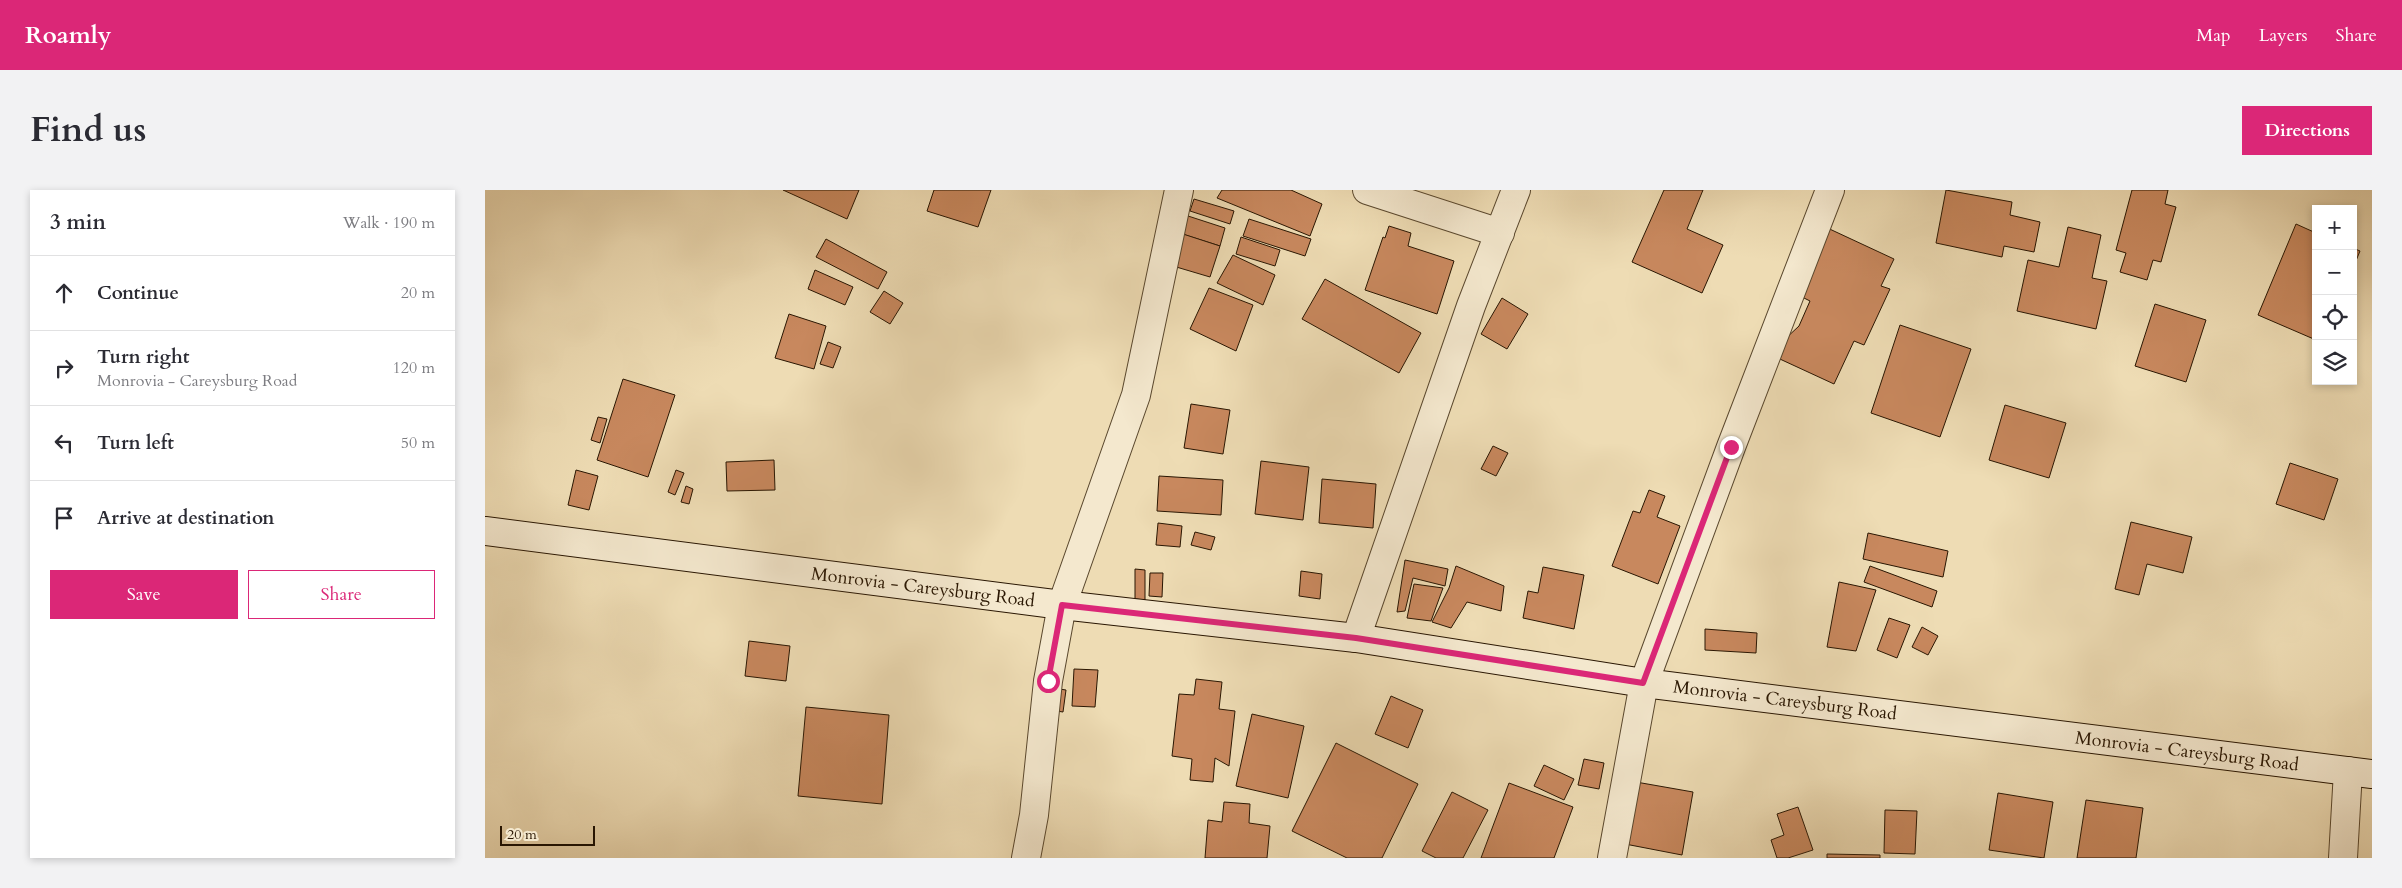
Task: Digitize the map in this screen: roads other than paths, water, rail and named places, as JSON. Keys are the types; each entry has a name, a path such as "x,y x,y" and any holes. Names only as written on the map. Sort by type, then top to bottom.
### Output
{"street":[{"path":"1026,858 1034,815 1048,681 1062,605 1135,395 1179,190"},
{"path":"1367,190 1499,233"},
{"path":"1356,638 1471,306 1516,190"},
{"path":"1612,858 1643,683 1830,190"},
{"name":"Monrovia - Careysburg Road","path":"485,531 1062,605 1356,638 1643,683 2360,773"},
{"path":"2343,858 2360,773"}]}
